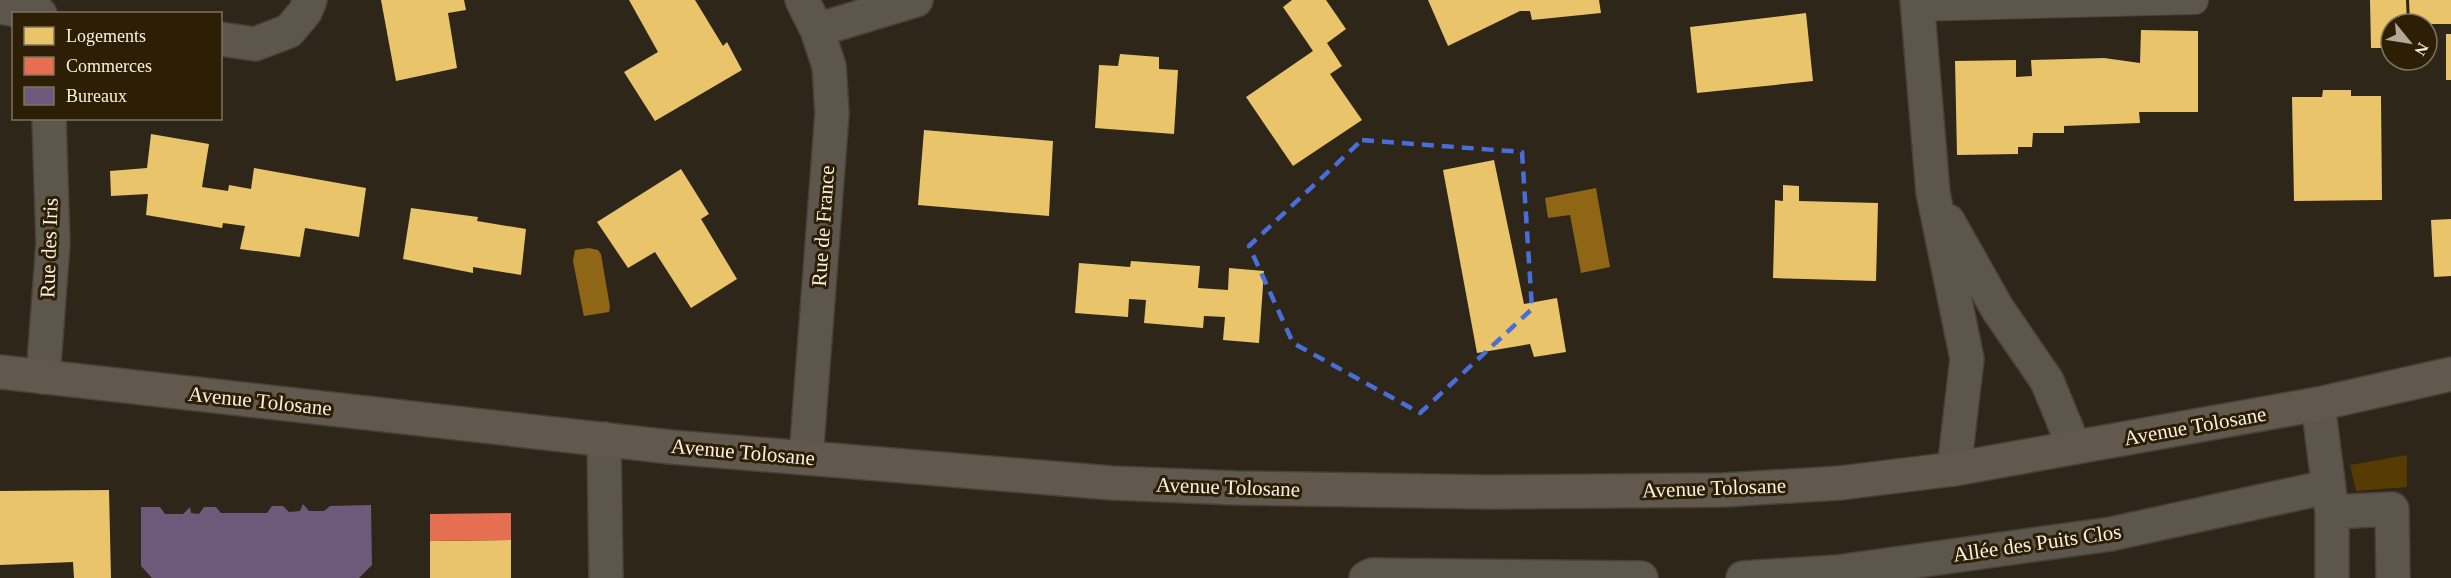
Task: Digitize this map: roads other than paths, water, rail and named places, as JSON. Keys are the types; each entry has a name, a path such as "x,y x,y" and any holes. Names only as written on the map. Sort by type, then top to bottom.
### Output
{"main road":[{"name":"Avenue Tolosane","path":"0,372 604,439 1112,483 1237,488 1489,492 1723,490 1840,483 1954,469 2318,404 2451,374"}],"street":[{"path":"222,39 255,44 289,31 305,12 309,0"},
{"name":"Rue de France","path":"802,0 817,30 829,66 832,113 806,458"},
{"path":"817,30 916,0"},
{"path":"1918,4 1933,193 1967,359 1954,469"},
{"path":"0,8 27,12"},
{"name":"Rue des Iris","path":"43,376 53,243 48,120"},
{"path":"1933,193 1997,308 2047,381 2074,447"},
{"path":"2318,404 2330,500 2332,578"},
{"path":"604,439 606,578"},
{"name":"Allée des Puits Clos","path":"1743,578 1837,572 2111,534 2330,500 2392,509 2392,578"},
{"path":"1365,578 1372,575 1641,578"}],"lane":[{"path":"1918,4 2195,1"}]}
